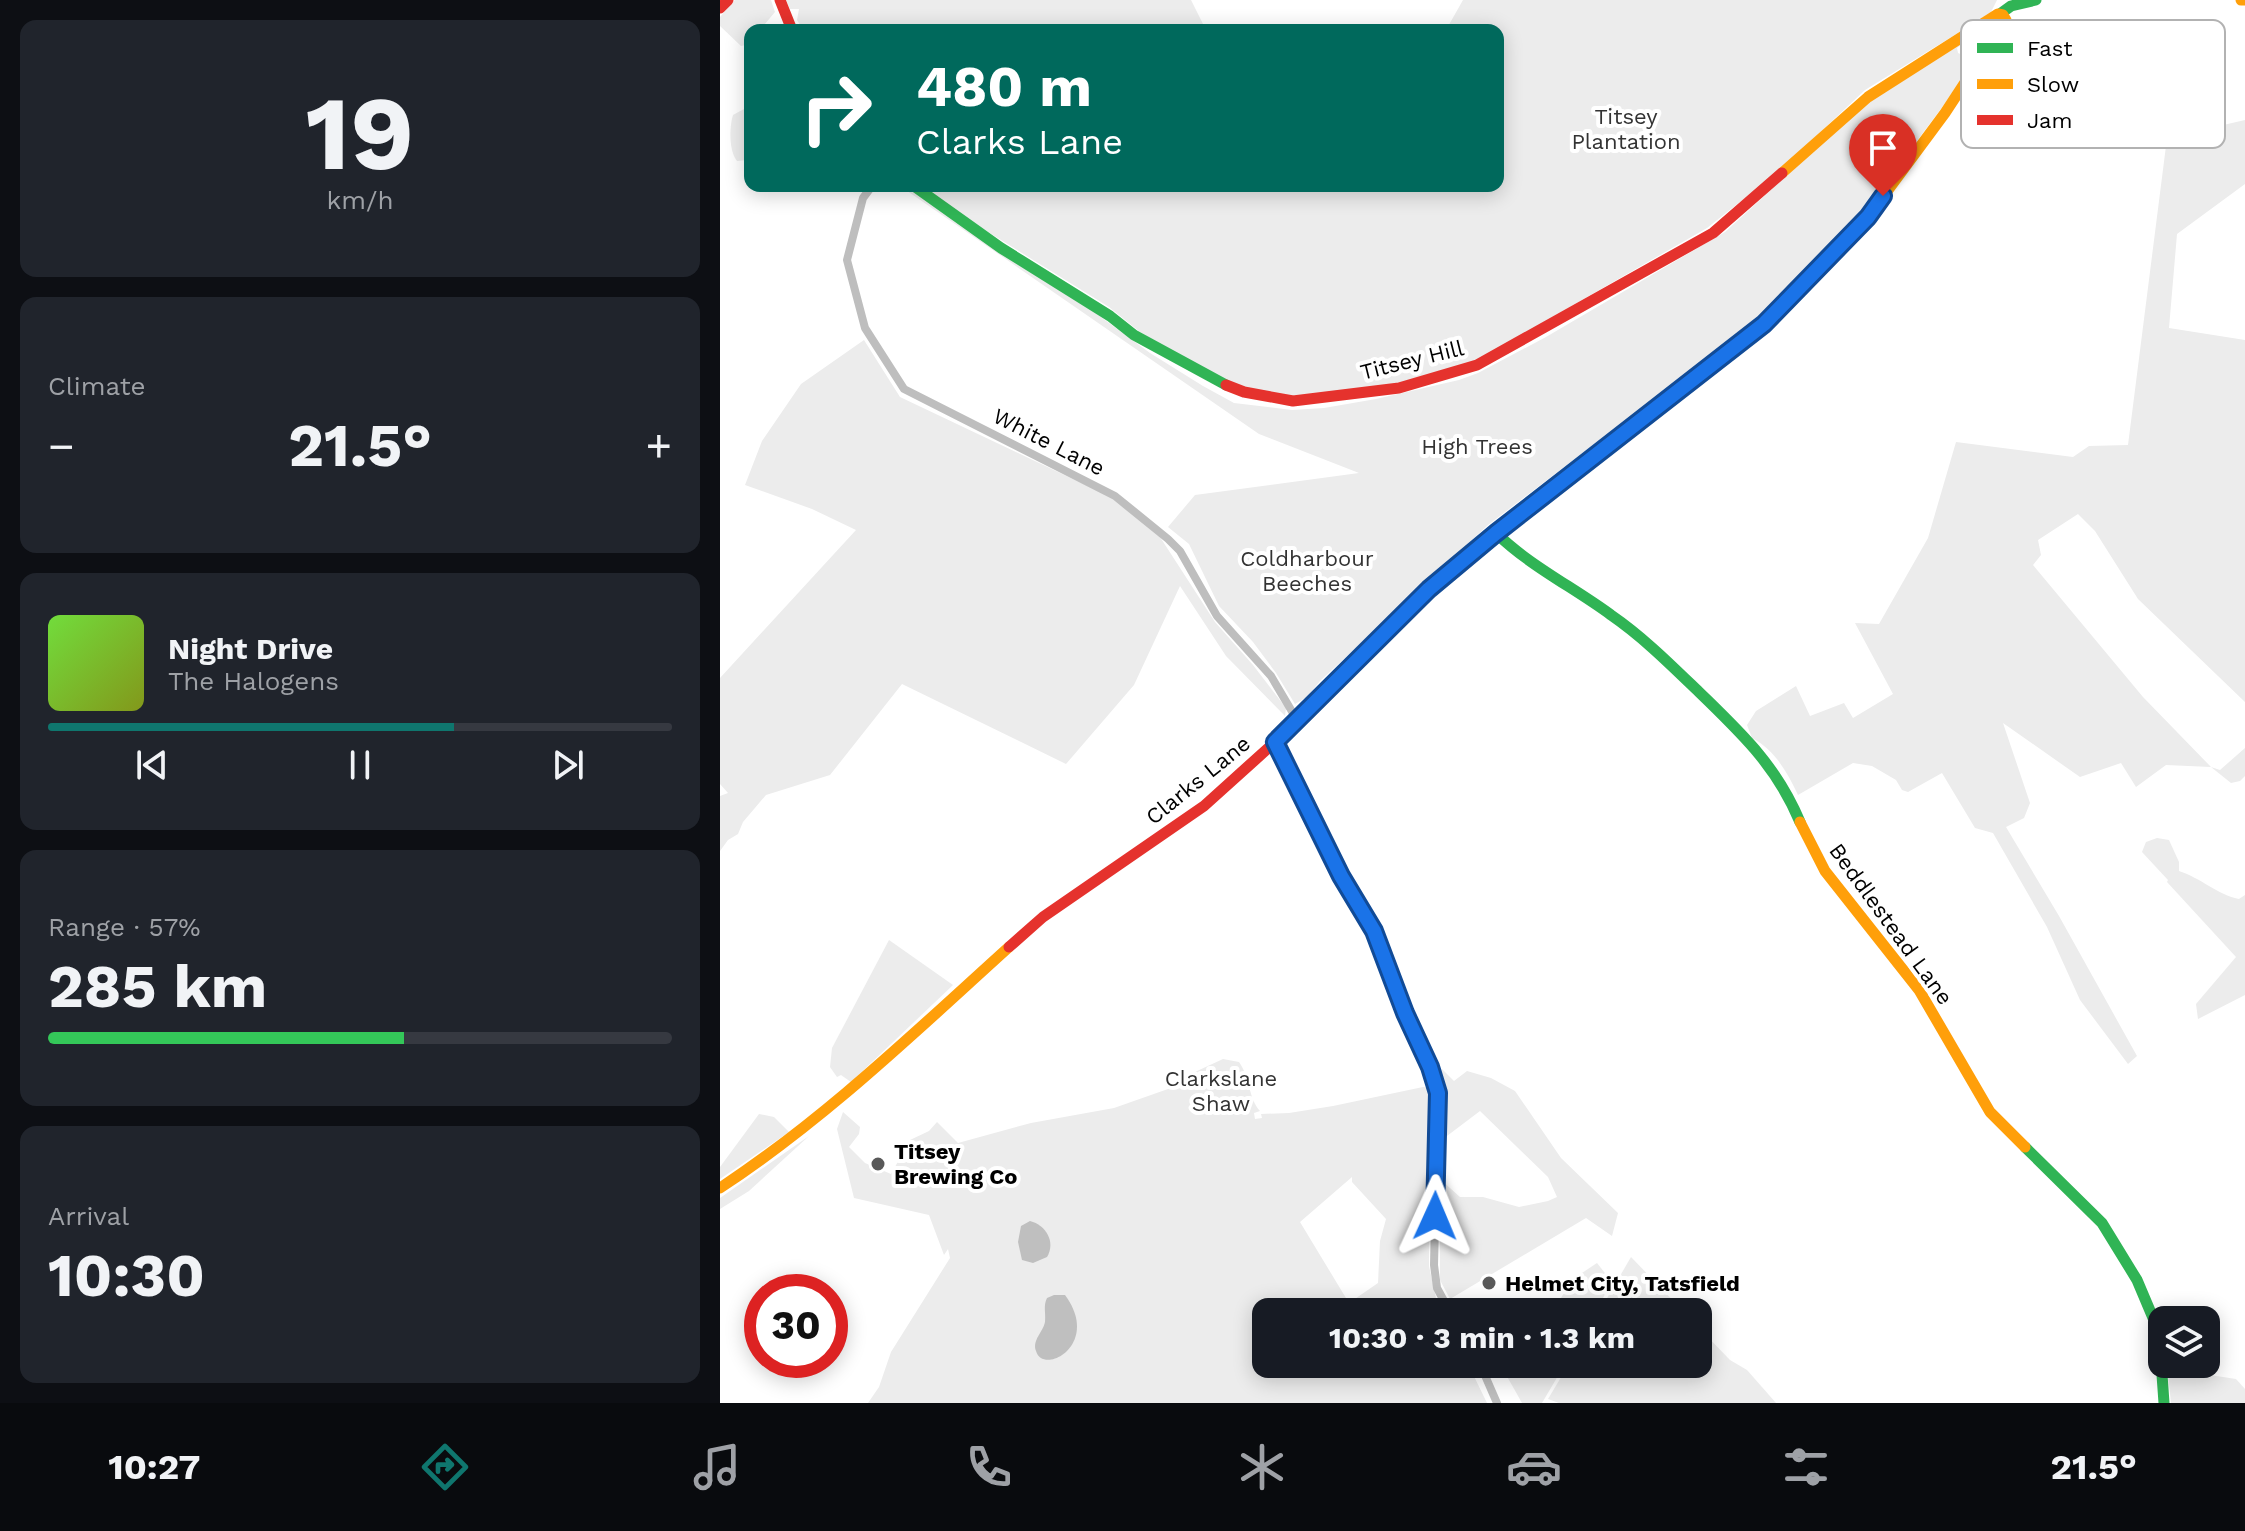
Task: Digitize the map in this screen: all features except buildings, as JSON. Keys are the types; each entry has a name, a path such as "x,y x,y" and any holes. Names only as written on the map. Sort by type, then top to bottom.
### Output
{"main road":[{"path":"720,8 728,0"},
{"path":"780,0 790,24"},
{"path":"2002,20 2030,2"},
{"name":"Titsey Hill","path":"922,192 1134,335 1212,379 1244,392 1293,401 1399,388 1477,365 1713,233 1868,97 1961,37"},
{"name":"Clarks Lane","path":"720,1188 775,1152 832,1106 1043,917 1204,806 1275,742 1429,589 1764,324 1868,217 1961,90"},
{"name":"Beddlestead Lane","path":"1496,533 1517,553 1613,616 1669,663 1767,761 1788,793 1810,845 1825,871 1919,990 1990,1112 2102,1223 2130,1269 2159,1332 2164,1403"}],"street":[{"name":"White Lane","path":"868,192 863,198 847,260 865,328 904,389 1115,496 1168,539 1180,551 1217,616 1271,676 1297,720"},
{"path":"1275,742 1341,876 1374,931 1435,1080 1438,1093 1434,1265 1437,1288 1442,1298"},
{"path":"1486,1378 1497,1403"}],"green space":[{"path":"735,0 771,0 775,12 765,24 744,24 744,45 741,46 720,26 720,17"},
{"path":"786,0 1191,0 1203,24 799,24 799,9 790,9"},
{"name":"Titsey Plantation","path":"1463,0 1997,0 1991,12 1978,20 1961,20 1961,31 1865,90 1779,171 1707,228 1474,362 1397,384 1297,398 1245,388 1194,365 1140,332 1109,307 980,227 930,192 1504,192 1504,24 1449,24"},
{"name":"High Trees","path":"1959,42 1961,80 1857,221 1784,297 1488,525 1320,681 1307,697 1295,704 1253,642 1219,606 1189,544 1168,527 1195,495 1359,473 1259,434 909,192 916,192 982,239 1079,301 1150,353 1234,403 1292,410 1324,408 1459,380 1546,337 1725,232 1872,98"},
{"path":"744,109 744,160 737,161 731,145 733,115"},
{"path":"2245,120 2245,184 2177,234 2169,328 2245,340 2245,702 2138,599 2095,531 2078,514 2038,540 2041,555 2033,565 2143,697 2211,767 2166,765 2136,787 2121,763 2080,777 2003,723 2030,803 2024,818 2006,827 2137,1056 2128,1064 2080,1000 2047,927 1993,833 1975,828 1942,773 1908,792 1902,790 1896,780 1872,766 1853,763 1798,795 1780,762 1752,738 1747,725 1756,711 1796,686 1810,716 1844,703 1853,718 1893,694 1855,623 1879,624 1928,538 1956,442 2073,457 2089,446 2128,445 2166,148 2225,148 2225,125"},
{"path":"864,340 900,397 1115,499 1160,537 1215,622 1286,708 1285,716 1226,656 1180,586 1134,685 1066,764 902,684 830,775 766,795 743,822 738,834 728,840 720,851 720,796 728,793 720,784 720,678 856,530 812,509 745,485 762,441 801,384"},
{"path":"2245,748 2245,776 2240,781 2231,783 2211,767 2220,770"},
{"path":"2157,838 2169,840 2179,862 2179,871 2231,897 2239,899 2245,895 2245,995 2198,1019 2196,1004 2236,957 2142,852 2146,842"},
{"path":"889,940 953,985 851,1082 841,1075 837,1077 830,1067 832,1048"},
{"name":"Clarkslane Shaw","path":"1223,1059 1239,1062 1260,1111 1254,1113 1255,1119 1262,1118 1261,1114 1289,1113 1430,1088 1429,1266 1436,1298 1356,1298 1378,1283 1380,1241 1386,1219 1352,1182 1352,1177 1300,1222 1346,1298 1252,1298 1252,1378 1475,1378 1487,1403 868,1403 879,1387 891,1352 950,1258 948,1249 944,1255 929,1215 854,1198 837,1129 843,1112 860,1127 859,1134 849,1147 865,1163 891,1174 910,1140 929,1131 937,1122 958,1143 1031,1123 1114,1108 1168,1089"},
{"path":"1442,1069 1454,1081 1467,1071 1491,1078 1515,1091 1561,1158 1618,1213 1612,1236 1586,1218 1449,1298 1440,1280 1440,1179 1460,1197 1483,1197 1519,1207 1557,1197 1548,1177 1480,1111 1443,1139 1437,1074"},
{"path":"759,1114 774,1117 789,1132 720,1179 720,1167"},
{"path":"809,1136 749,1191 720,1209 720,1198"},
{"path":"1631,1257 1671,1298 1607,1298"},
{"path":"1597,1263 1612,1282 1603,1298 1561,1298 1573,1279"},
{"path":"1712,1341 1730,1360 1747,1370 1776,1403 1559,1403 1548,1399 1561,1378 1712,1378"},
{"path":"2220,1377 2236,1379 2245,1389 2245,1403 2171,1403 2168,1378"},
{"path":"1508,1378 1557,1378 1542,1403 1522,1403"}],"shaded area":[{"path":"1030,1221 1041,1226 1050,1240 1047,1257 1033,1263 1022,1260 1018,1242 1021,1226"},
{"path":"1065,1295 1075,1313 1077,1328 1074,1341 1067,1351 1049,1360 1041,1358 1035,1343 1045,1322 1047,1298"}],"traffic: fast":[{"path":"2000,14 2011,6 2036,0"},
{"path":"922,192 1134,335 1226,385"},
{"path":"1419,599 1493,536 1764,324 1812,275"},
{"path":"1496,533 1537,566 1623,624 1678,672 1757,751 1791,802 1800,822"},
{"path":"2025,1147 2102,1223 2137,1280 2159,1332 2164,1403"}],"traffic: slow":[{"path":"1989,20 1998,14 2006,20"},
{"path":"1782,173 1868,97 1961,38"},
{"path":"1812,275 1868,217 1961,89"},
{"path":"1800,822 1825,871 1919,990 1990,1112 2025,1147"},
{"path":"720,1188 833,1104 1009,947"}],"traffic: jam":[{"path":"720,8 728,0"},
{"path":"780,0 790,24"},
{"path":"1226,385 1244,392 1293,401 1399,388 1477,365 1713,233 1782,173"},
{"path":"1009,947 1043,917 1204,806 1275,742 1419,599"}],"place":[{"name":"Titsey Brewing Co","path":"878,1164"},
{"name":"Helmet City, Tatsfield","path":"1489,1283"}],"route":[{"path":"1435,1216 1438,1093 1435,1080 1374,931 1341,876 1275,742 1429,589 1764,324 1868,217 1883,196"}],"park label":[{"name":"Coldharbour Beeches","path":"1307,570"}]}
